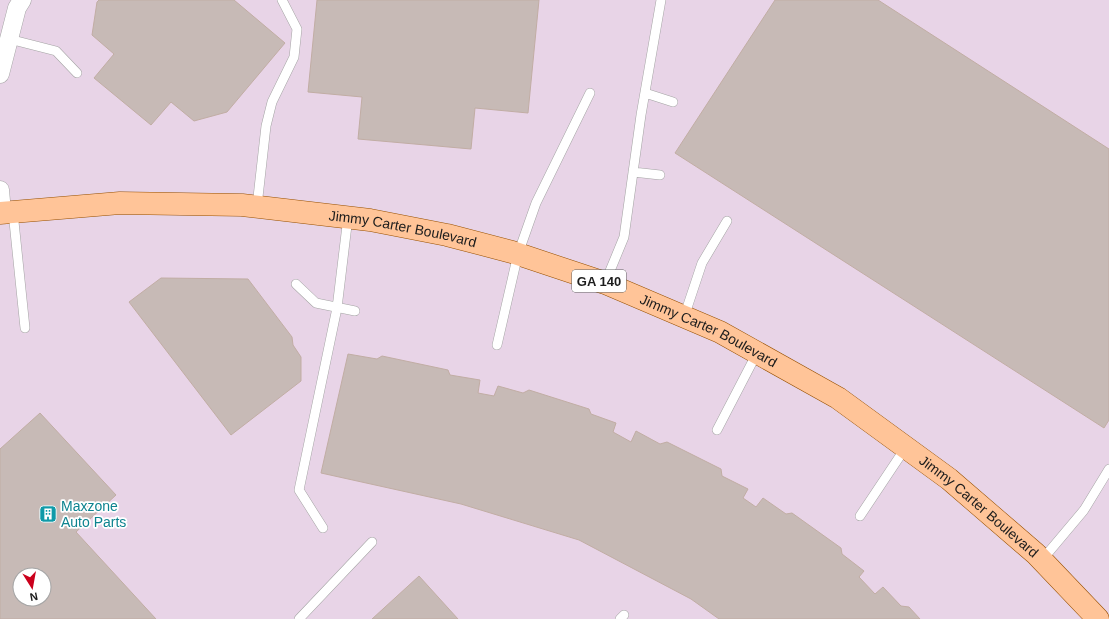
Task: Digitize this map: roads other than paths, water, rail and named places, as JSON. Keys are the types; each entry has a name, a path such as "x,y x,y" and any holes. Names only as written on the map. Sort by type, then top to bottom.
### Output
{"main road":[{"name":"Jimmy Carter Boulevard","path":"5,212 120,202 257,206 370,220 447,234 518,254 605,283 720,332 838,398 949,479 1042,560 1098,619"}],"street":[{"path":"0,74 17,8 22,0"},
{"path":"0,190 5,212"}],"lane":[{"path":"257,206 266,126 272,102 294,57 297,29 282,0"},
{"path":"605,283 624,237 660,0"},
{"path":"9,39 56,51 77,73"},
{"path":"497,345 518,254 536,203 590,93"},
{"path":"645,93 673,102"},
{"path":"633,172 660,175"},
{"path":"5,212 25,328"},
{"path":"323,528 299,490 337,308 348,217"},
{"path":"684,317 702,263 727,221"},
{"path":"296,284 316,302 355,312"},
{"path":"717,430 757,353"},
{"path":"860,516 906,447"},
{"path":"1042,560 1084,510 1109,469"},
{"path":"299,619 372,542"}],"place":[{"name":"Maxzone Auto Parts","path":"48,514"}]}
